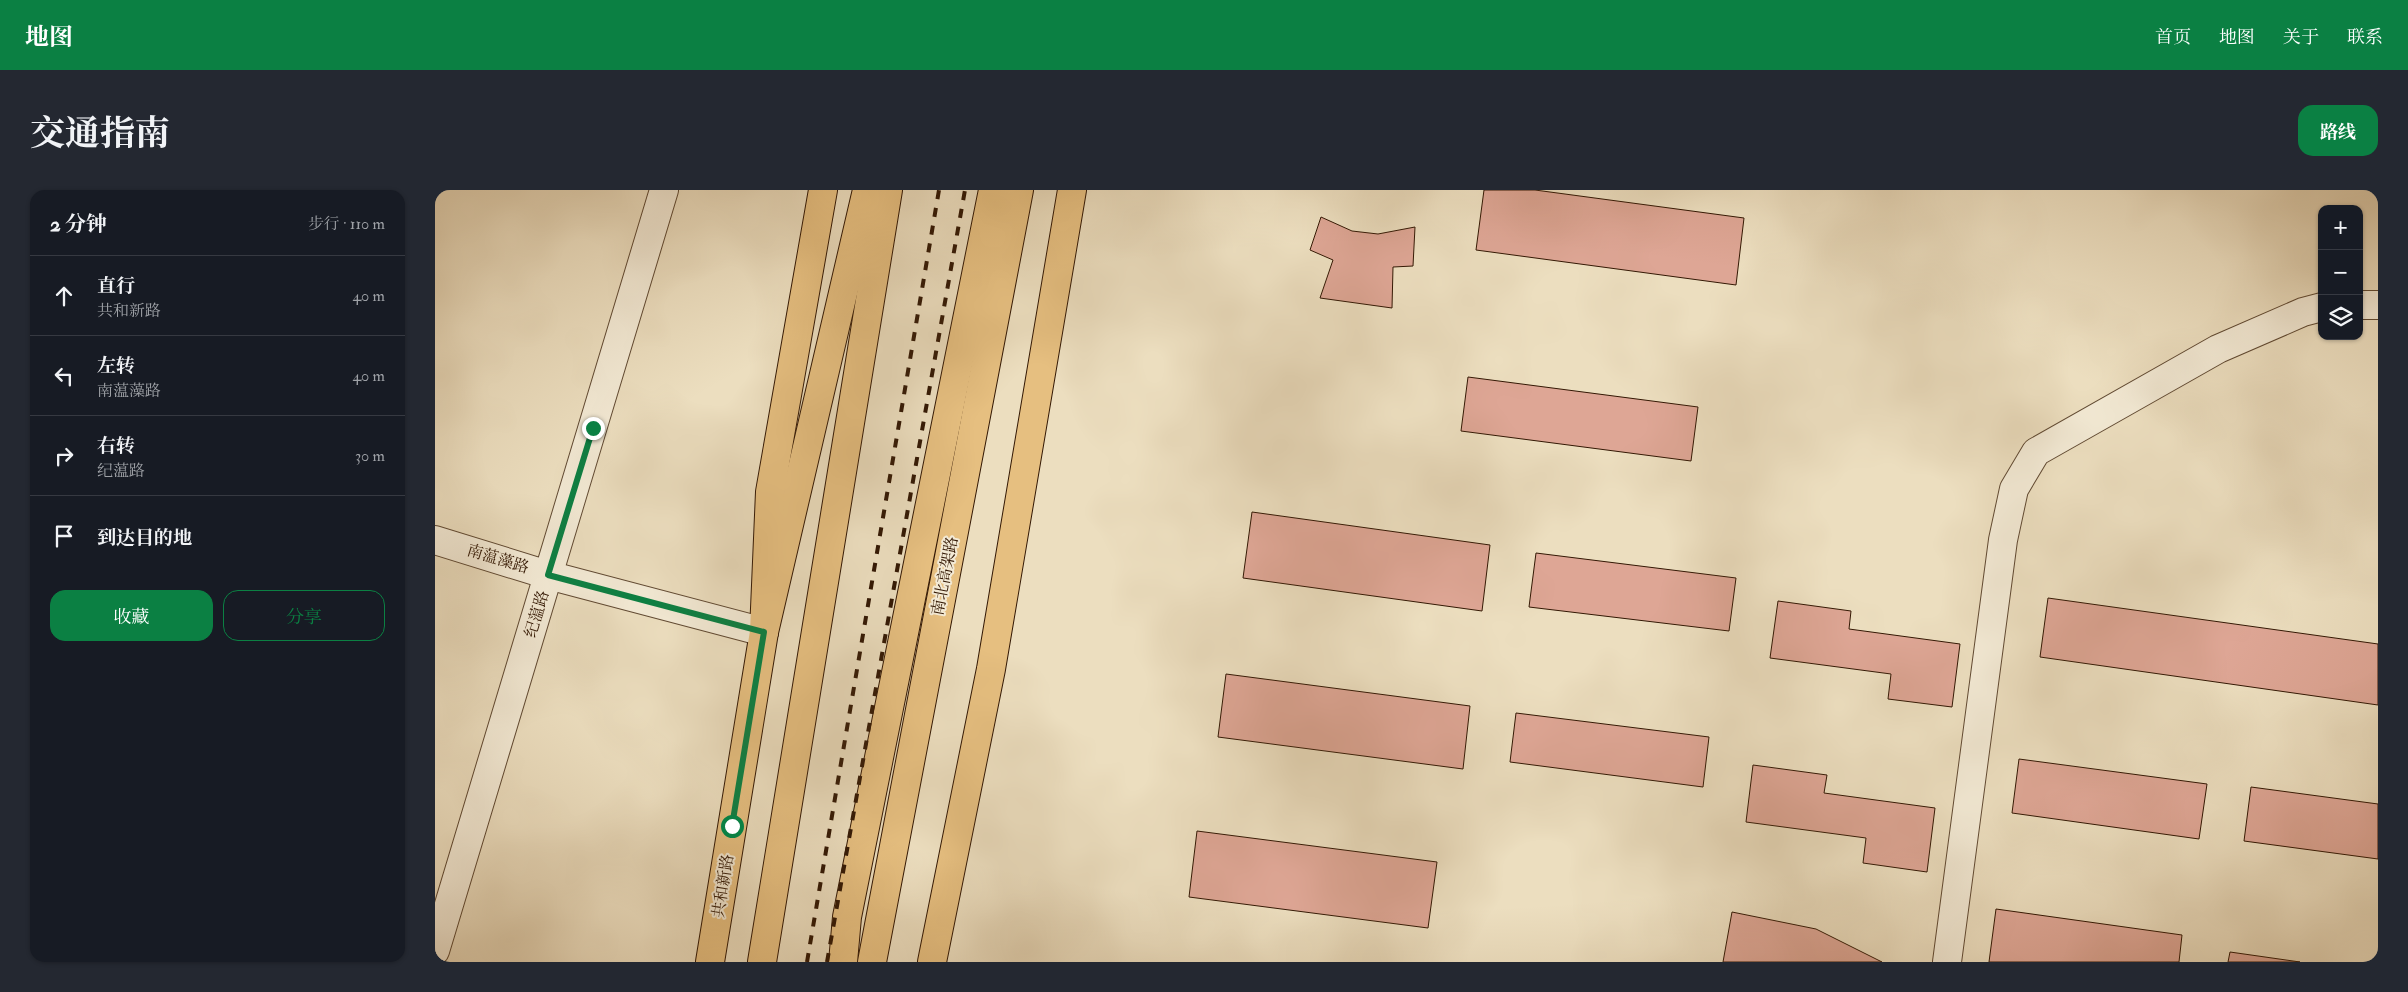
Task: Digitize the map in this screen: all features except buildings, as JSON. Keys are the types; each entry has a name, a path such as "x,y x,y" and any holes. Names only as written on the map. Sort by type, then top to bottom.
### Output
{"main road":[{"path":"764,632 770,492 823,190"},
{"path":"764,632 867,190"},
{"path":"761,962 888,190"},
{"path":"843,962 849,907 993,190"},
{"name":"南北高架路","path":"872,962 1019,190"},
{"path":"932,962 991,669 1072,190"},
{"name":"共和新路","path":"710,962 764,632"}],"street":[{"name":"纪蕰路","path":"435,951 664,190"},
{"path":"2363,304 2378,305"},
{"path":"1947,962 2003,540 2014,489 2036,452 2044,447 2218,349 2303,312 2318,308"},
{"name":"南蕰藻路","path":"435,540 548,575 764,632"}],"railway":[{"path":"807,962 939,190"},
{"path":"827,962 965,190"}],"route":[{"path":"593,428 548,575 764,632 732,826"}]}
